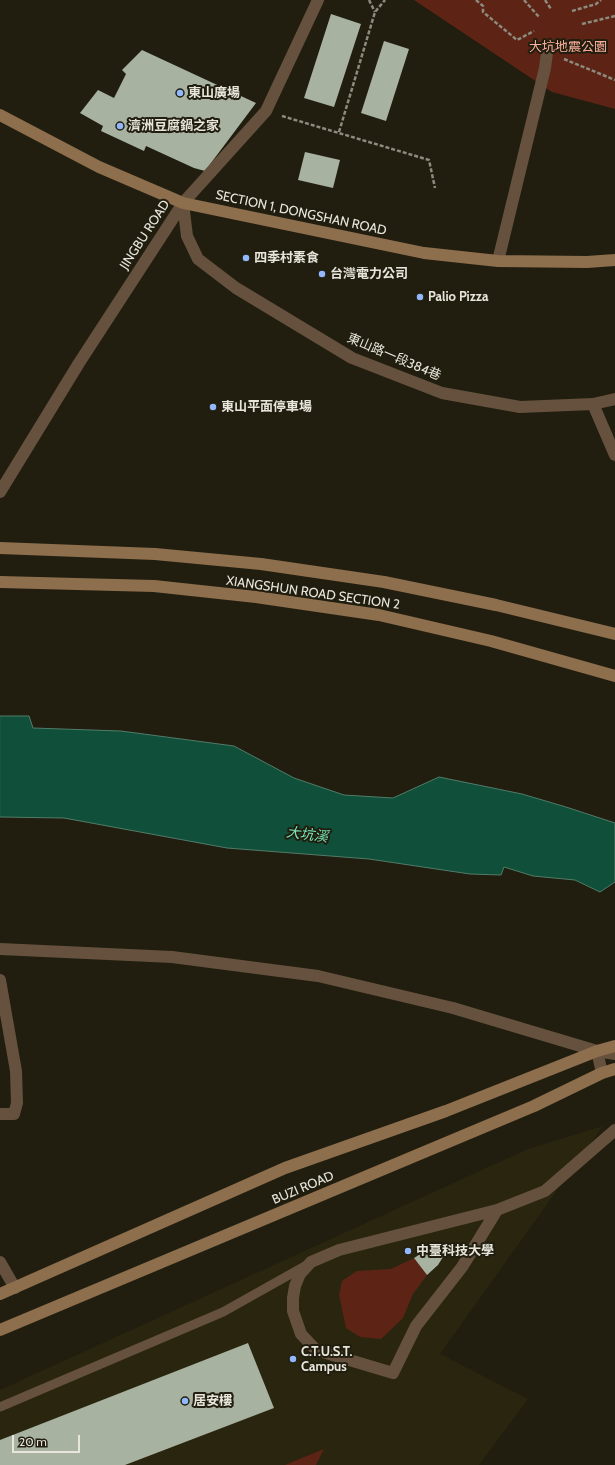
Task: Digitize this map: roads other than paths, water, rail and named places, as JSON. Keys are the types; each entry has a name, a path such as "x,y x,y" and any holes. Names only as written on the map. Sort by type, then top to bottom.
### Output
{"main road":[{"name":"SECTION 1, DONGSHAN ROAD","path":"0,115 99,167 182,203 424,253 498,261 587,262 615,260"},
{"name":"XIANGSHUN ROAD SECTION 2","path":"0,548 155,554 261,564 384,582 496,605 615,634"},
{"name":"XIANGSHUN ROAD SECTION 2","path":"0,582 154,586 256,597 379,615 491,641 615,676"},
{"name":"BUZI ROAD","path":"0,1294 285,1168 446,1111 597,1051 615,1046"},
{"name":"BUZI ROAD","path":"0,1330 534,1106 602,1073 615,1069"}],"street":[{"name":"JINGBU ROAD","path":"0,492 79,363 182,203 266,111 318,0"},
{"path":"498,261 545,68 546,53"},
{"name":"東山路一段384巷","path":"182,203 187,236 198,259 236,288 352,358 442,393 520,407 593,404 615,399"},
{"path":"593,404 615,455"},
{"path":"0,949 172,957 318,976 453,1008 597,1051 615,1054"},
{"path":"0,980 16,1070 17,1102 14,1114 0,1114"},
{"path":"597,1051 602,1073"},
{"path":"497,1210 462,1267 416,1326 394,1373 316,1350 301,1334 293,1311 293,1298 295,1286 300,1274 311,1262 339,1250 497,1210 545,1191 615,1130"},
{"path":"0,1262 15,1288"}],"lane":[{"path":"0,1407 223,1312 311,1262"}],"water":[{"name":"大坑溪","path":"0,716 29,716 33,728 121,731 234,746 294,778 344,795 393,798 439,777 522,794 615,823 615,882 600,892 575,880 533,876 504,867 501,875 470,874 369,859 227,848 64,818 0,817"}],"place":[{"name":"東山廣場","path":"180,93"},
{"name":"濟洲豆腐鍋之家","path":"120,126"},
{"name":"四季村素食","path":"246,258"},
{"name":"台灣電力公司","path":"322,274"},
{"name":"Palio Pizza","path":"420,297"},
{"name":"東山平面停車場","path":"213,407"},
{"name":"中臺科技大學","path":"408,1251"},
{"name":"C.T.U.S.T. Campus","path":"293,1359"},
{"name":"居安樓","path":"185,1401"}],"park label":[{"name":"大坑地震公園","path":"568,47"}]}
